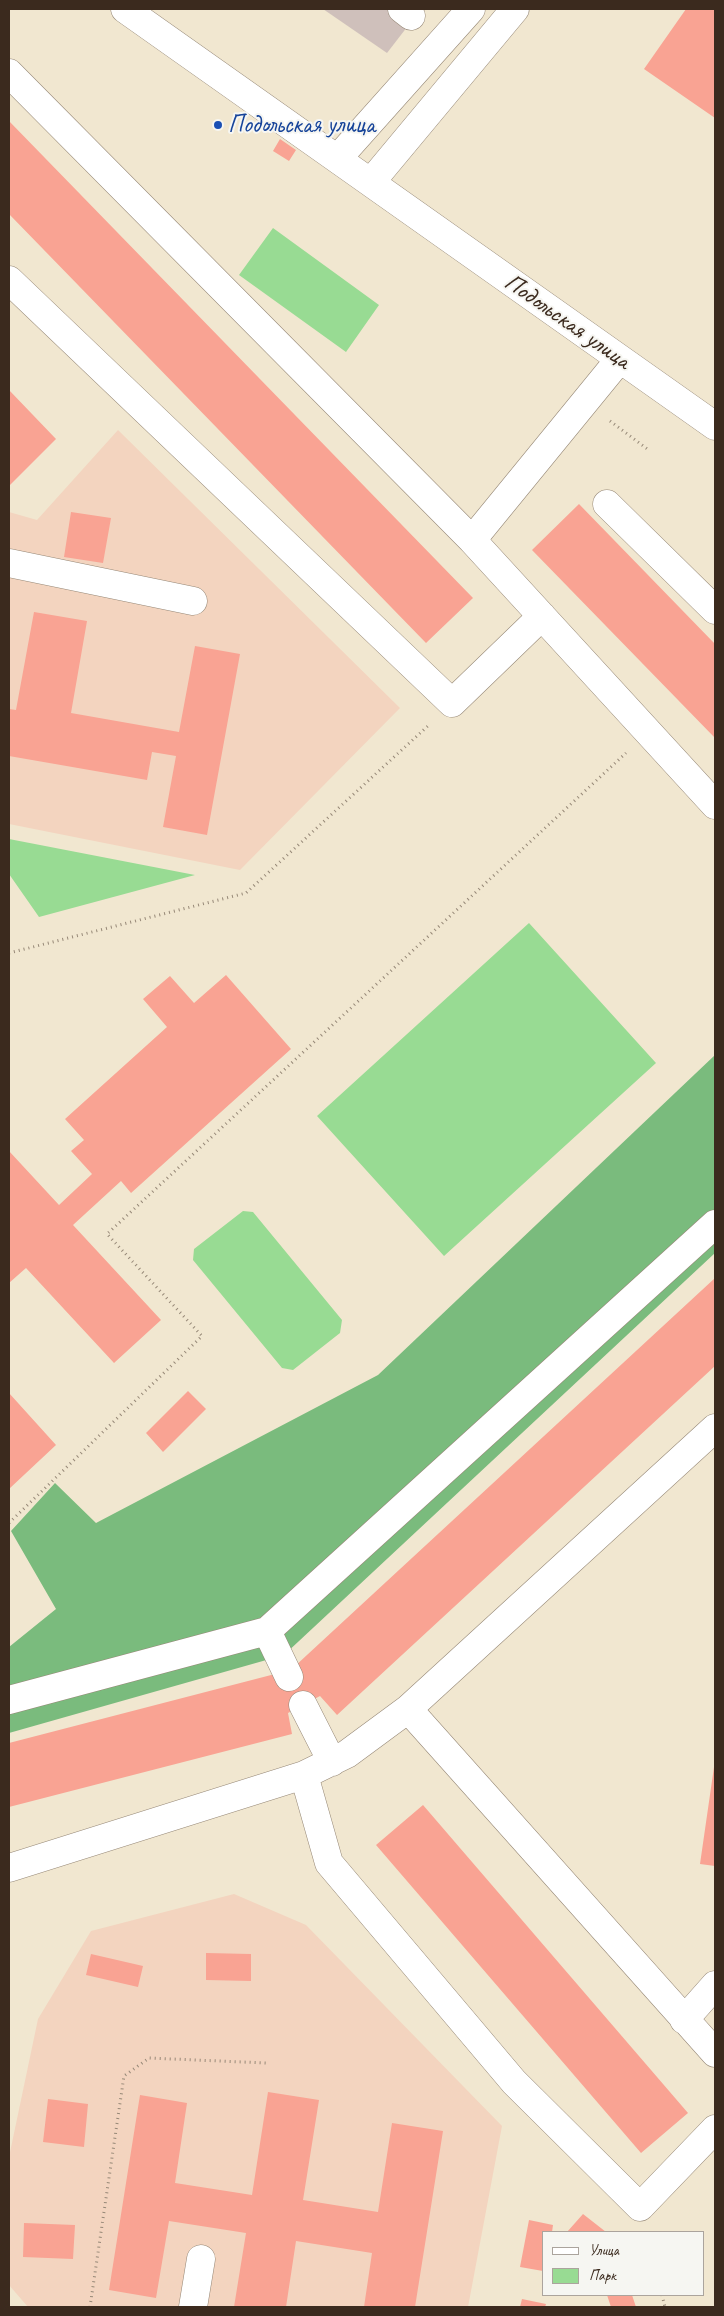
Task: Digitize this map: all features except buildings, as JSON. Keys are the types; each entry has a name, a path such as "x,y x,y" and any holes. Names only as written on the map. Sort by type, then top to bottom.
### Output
{"street":[{"name":"Подольская улица","path":"125,9 338,158 619,360 715,426"},
{"path":"338,158 471,9"},
{"path":"371,182 515,9"},
{"path":"9,73 472,540 715,806"},
{"path":"9,280 452,703 542,616"},
{"path":"472,540 619,360"},
{"path":"607,504 715,610"},
{"path":"9,563 193,601"},
{"path":"9,1700 267,1631 715,1224"},
{"path":"9,1868 304,1776 346,1754 408,1709 715,1428"},
{"path":"267,1631 289,1677"},
{"path":"303,1704 332,1762"},
{"path":"408,1709 715,2053"},
{"path":"304,1776 329,1863 514,2082 640,2207 715,2129"},
{"path":"684,2020 715,1985"},
{"path":"193,2307 200,2259"}],"path":[{"path":"584,403 650,451"},
{"path":"9,953 246,893 452,703"},
{"path":"9,1522 202,1336 107,1234 649,733"},
{"path":"90,2307 124,2076 149,2058 266,2063"}],"shaded area":[{"path":"323,9 421,9 387,53"},
{"path":"118,430 400,708 240,870 9,824 9,512 37,520"},
{"path":"234,1894 306,1925 502,2126 468,2307 28,2307 9,2285 9,2157 38,2019 91,1931"}],"green space":[{"path":"273,228 379,305 346,352 239,275"},
{"path":"9,839 195,875 39,917 9,874"},
{"path":"529,923 656,1063 444,1256 317,1116"},
{"path":"715,1055 715,1253 284,1655 9,1733 9,1647 56,1609 11,1531 55,1483 96,1523 378,1375"},
{"path":"243,1211 253,1212 342,1320 340,1333 293,1370 282,1368 193,1260 194,1249"}],"place":[{"name":"Подольская улица","path":"218,125"}]}
